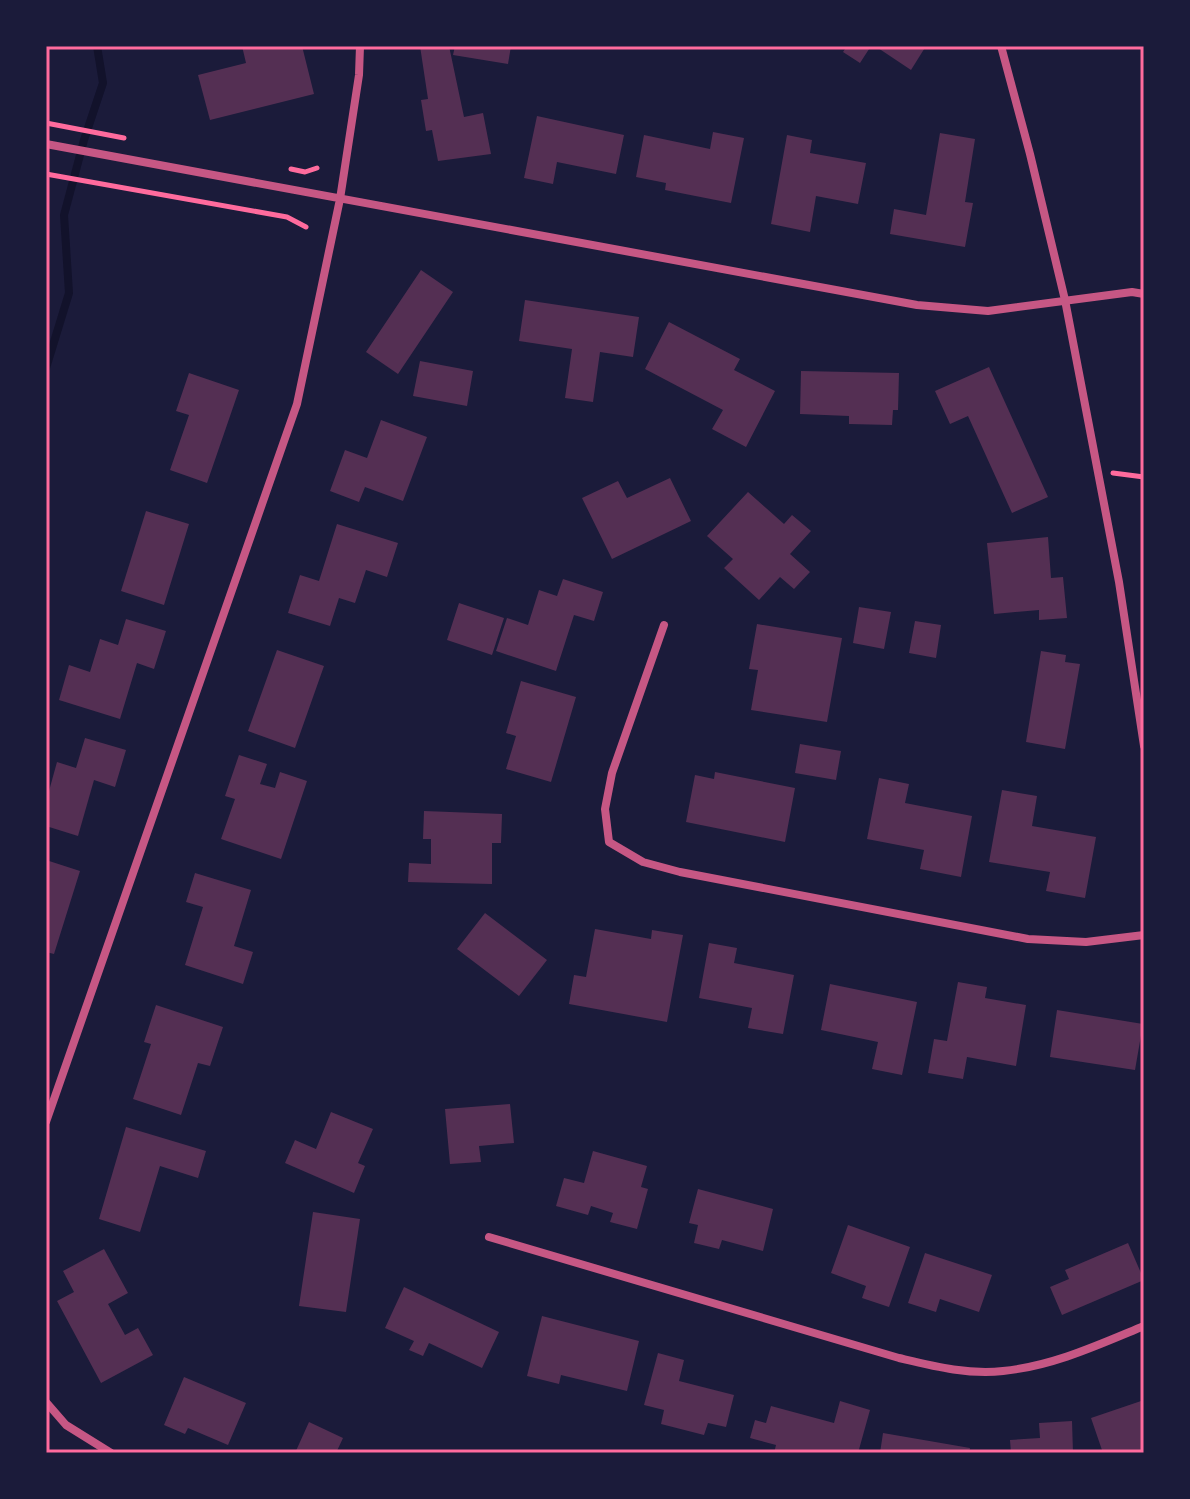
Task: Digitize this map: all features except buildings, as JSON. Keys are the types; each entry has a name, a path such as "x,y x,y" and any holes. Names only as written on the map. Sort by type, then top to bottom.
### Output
{"street":[{"path":"46,1122 297,404 340,199 359,75 360,46"},
{"path":"1001,46 1065,300 1119,582 1144,746"},
{"path":"46,144 917,305 988,311 1132,292 1144,294"},
{"path":"664,625 612,773 605,809 609,842 643,862 680,872 1028,939 1086,942 1144,935"},
{"path":"489,1237 949,1370 1002,1371 1061,1360 1144,1326"},
{"path":"46,1402 66,1425 111,1453"}],"path":[{"path":"46,123 130,139"},
{"path":"290,169 305,172 317,168"},
{"path":"46,174 287,217 306,227"},
{"path":"1097,470 1144,477"}],"waterway":[{"path":"46,368 69,293 64,215 103,83 97,46"}]}
